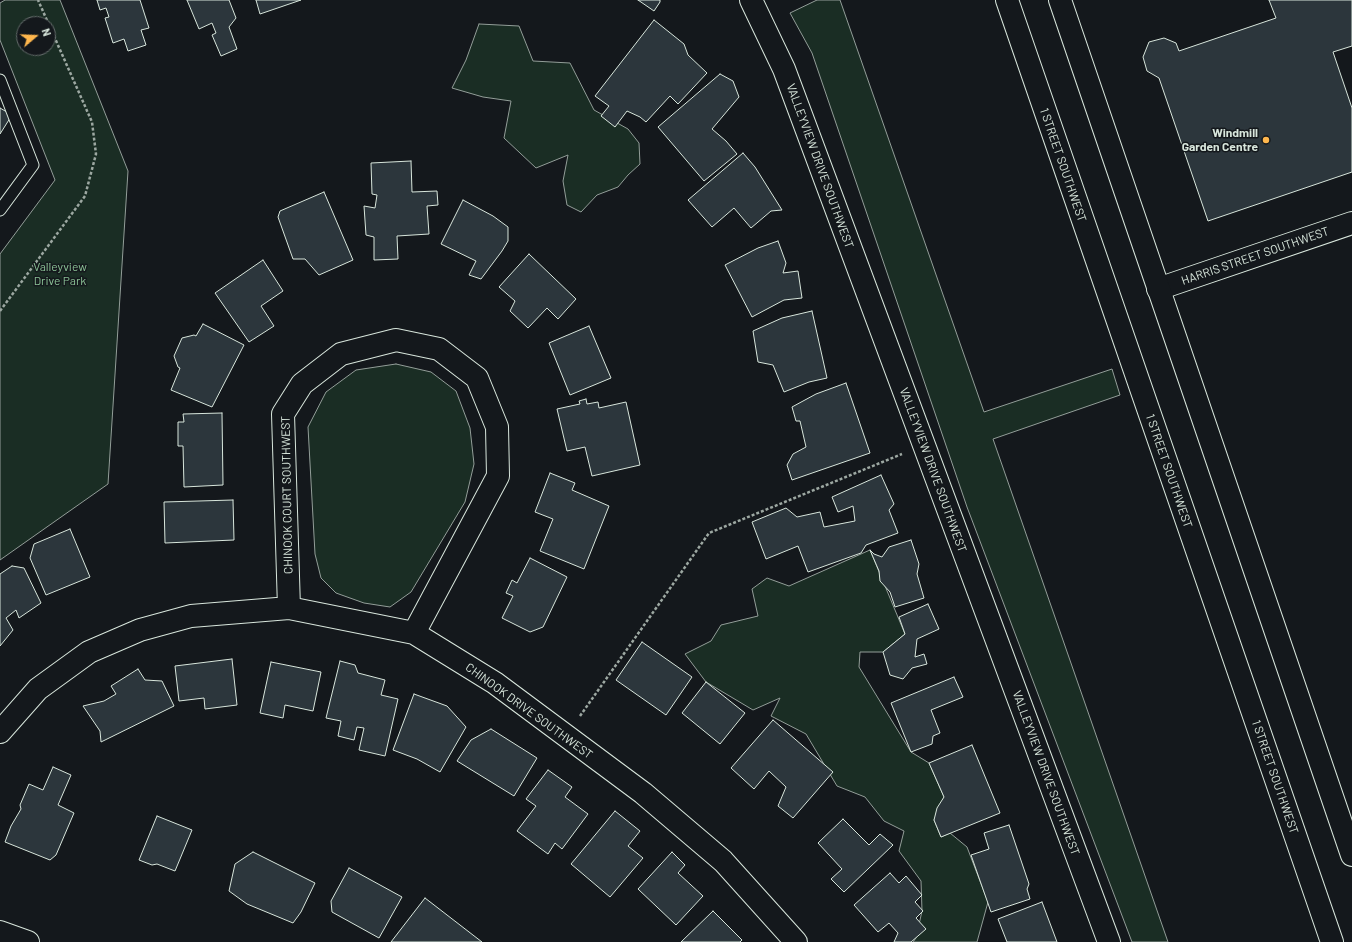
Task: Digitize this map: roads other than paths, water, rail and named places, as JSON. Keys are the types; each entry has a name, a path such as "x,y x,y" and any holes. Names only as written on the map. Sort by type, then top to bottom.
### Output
{"street":[{"name":"VALLEYVIEW DRIVE SOUTHWEST","path":"751,0 784,69 1109,942"},
{"name":"1 STREET SOUTHWEST","path":"1006,0 1332,942"},
{"path":"1060,0 1352,855"},
{"name":"HARRIS STREET SOUTHWEST","path":"1158,288 1352,223"},
{"name":"CHINOOK COURT SOUTHWEST","path":"289,608 282,414 302,384 341,354 396,340 439,349 477,378 497,427 498,476 414,633"},
{"name":"CHINOOK DRIVE SOUTHWEST","path":"0,732 38,689 89,652 140,630 191,616 289,608 414,633 495,684 643,793 723,861 796,942"},
{"path":"0,932 28,942"}],"lane":[{"path":"0,80 33,165 0,210"}],"place":[{"name":"Windmill Garden Centre","path":"1266,140"}],"park label":[{"name":"Valleyview Drive Park","path":"60,274"}]}
